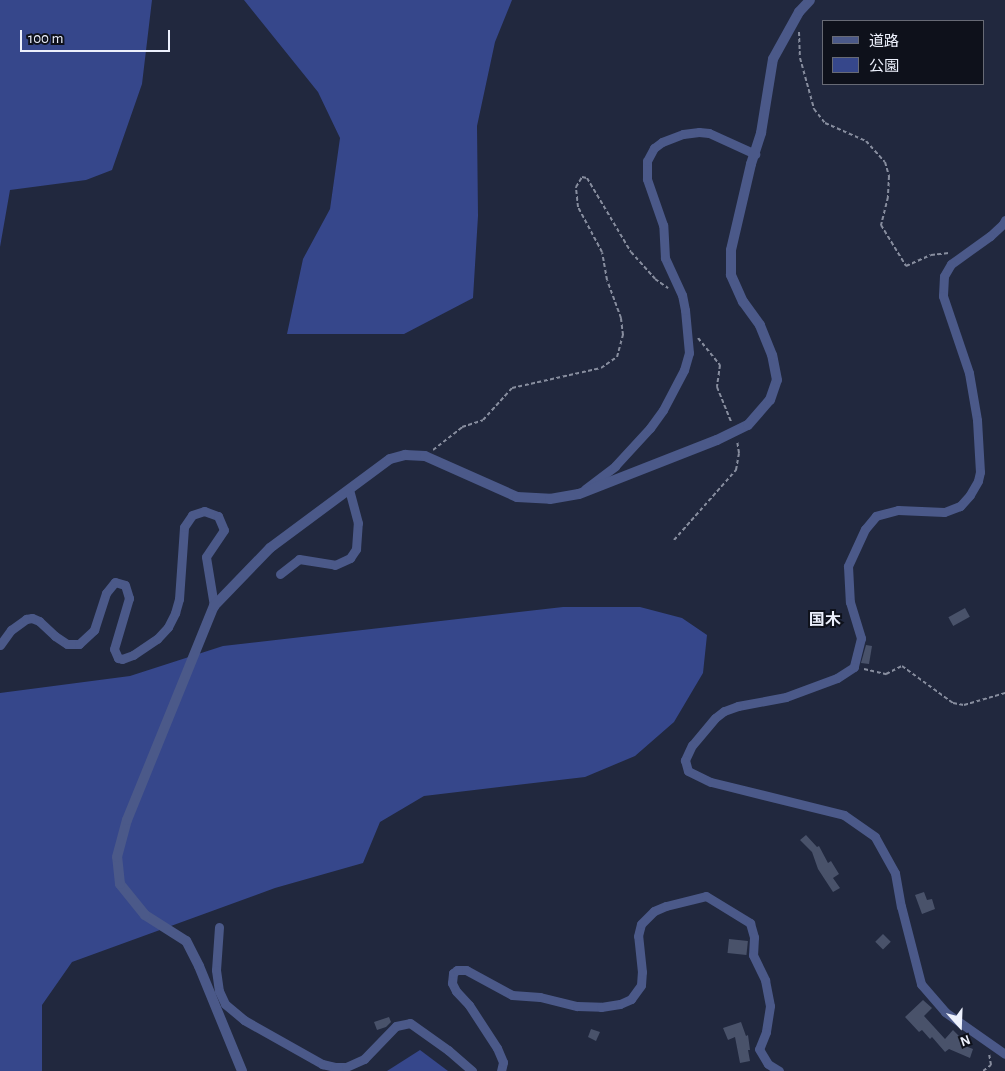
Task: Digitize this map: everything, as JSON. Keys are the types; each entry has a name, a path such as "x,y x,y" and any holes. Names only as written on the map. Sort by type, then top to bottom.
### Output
{"street":[{"path":"242,1071 200,966 186,941 145,914 120,884 117,856 126,820 214,606 270,548 390,459 405,455 426,456 517,496 550,500 579,494 748,425 770,400 777,380 772,355 760,325 743,302 731,275 731,250 766,109 773,59 798,12 810,0"},
{"path":"579,494 615,466 663,410 684,370 689,353 682,295 665,258 663,225 647,179 647,161 654,148 662,142 683,134 699,132 709,133 755,154"},
{"path":"1005,220 1004,224 990,236 960,256 944,276 943,296 969,373 977,420 978,481 960,506 944,512 898,510 885,512 876,516 865,529 851,557 847,578 850,602 861,638 854,667 837,678 786,697 738,706 724,711 715,718 692,745 685,760 688,771 710,782 844,815 875,837 895,873 901,906 921,984 945,1012 968,1030 1005,1054"},
{"path":"280,574 299,559 335,565 350,558 356,549 358,523 349,489"},
{"path":"0,645 10,630 26,619 32,618 39,621 67,644 79,644 94,630 106,593 115,582 124,585 130,598 114,649 118,658 133,655 157,639 168,627 176,613 179,599 184,527 192,515 204,511 218,516 224,530 206,557 214,606"},
{"path":"501,1071 502,1062 497,1048 469,1005 456,991 452,983 453,973 457,970 466,970 512,995 540,997 577,1006 601,1007 620,1004 631,999 641,985 642,972 638,936 641,924 654,911 706,896 750,923 754,937 754,955 765,980 770,1006 766,1032 759,1049 768,1064 779,1071"},
{"path":"219,927 216,970 219,991 225,1004 252,1024 322,1064 346,1067 364,1060 396,1026 410,1023 448,1050 472,1071"}],"path":[{"path":"799,31 800,58 814,109 825,123 866,141 885,162 889,176 888,197 880,225 906,266 931,255 946,252 960,256"},
{"path":"426,456 462,427 484,420 512,388 601,368 617,357 623,335 620,318 607,280 602,252 578,207 576,187 582,177 587,178 631,252 655,279 682,295"},
{"path":"854,667 886,674 902,666 953,703 970,704 1005,693"},
{"path":"983,1071 991,1065 988,1042"}],"green space":[{"path":"0,0 152,0 142,84 112,170 86,180 10,190 0,247"},
{"path":"244,0 512,0 495,42 477,126 478,216 473,298 404,334 287,334 303,259 330,209 340,138 318,92"},
{"path":"563,607 640,607 682,618 707,635 703,673 674,722 635,756 585,777 424,796 380,822 363,863 275,888 72,962 42,1005 42,1071 0,1071 0,693 130,676 223,646"},
{"path":"420,1050 448,1071 387,1071"}],"building":[{"path":"965,608 970,617 953,626 948,617"},
{"path":"866,645 872,646 869,664 861,663"},
{"path":"806,835 817,847 819,846 828,863 831,861 839,874 833,878 840,888 833,892 818,869 812,852 800,840"},
{"path":"924,892 927,900 932,899 935,909 922,914 915,895"},
{"path":"883,934 891,942 883,950 875,942"},
{"path":"729,939 748,941 746,955 728,953"},
{"path":"923,1000 932,1008 924,1016 945,1039 953,1030 964,1041 960,1044 973,1049 970,1058 949,1049 945,1052 932,1037 930,1039 922,1030 919,1032 905,1017"},
{"path":"389,1017 391,1022 386,1027 377,1030 374,1022"},
{"path":"741,1022 746,1036 748,1035 750,1061 740,1063 735,1037 728,1040 723,1028"},
{"path":"591,1029 600,1032 596,1041 588,1037"}],"district":[{"name":"国木","path":"825,620"}]}
